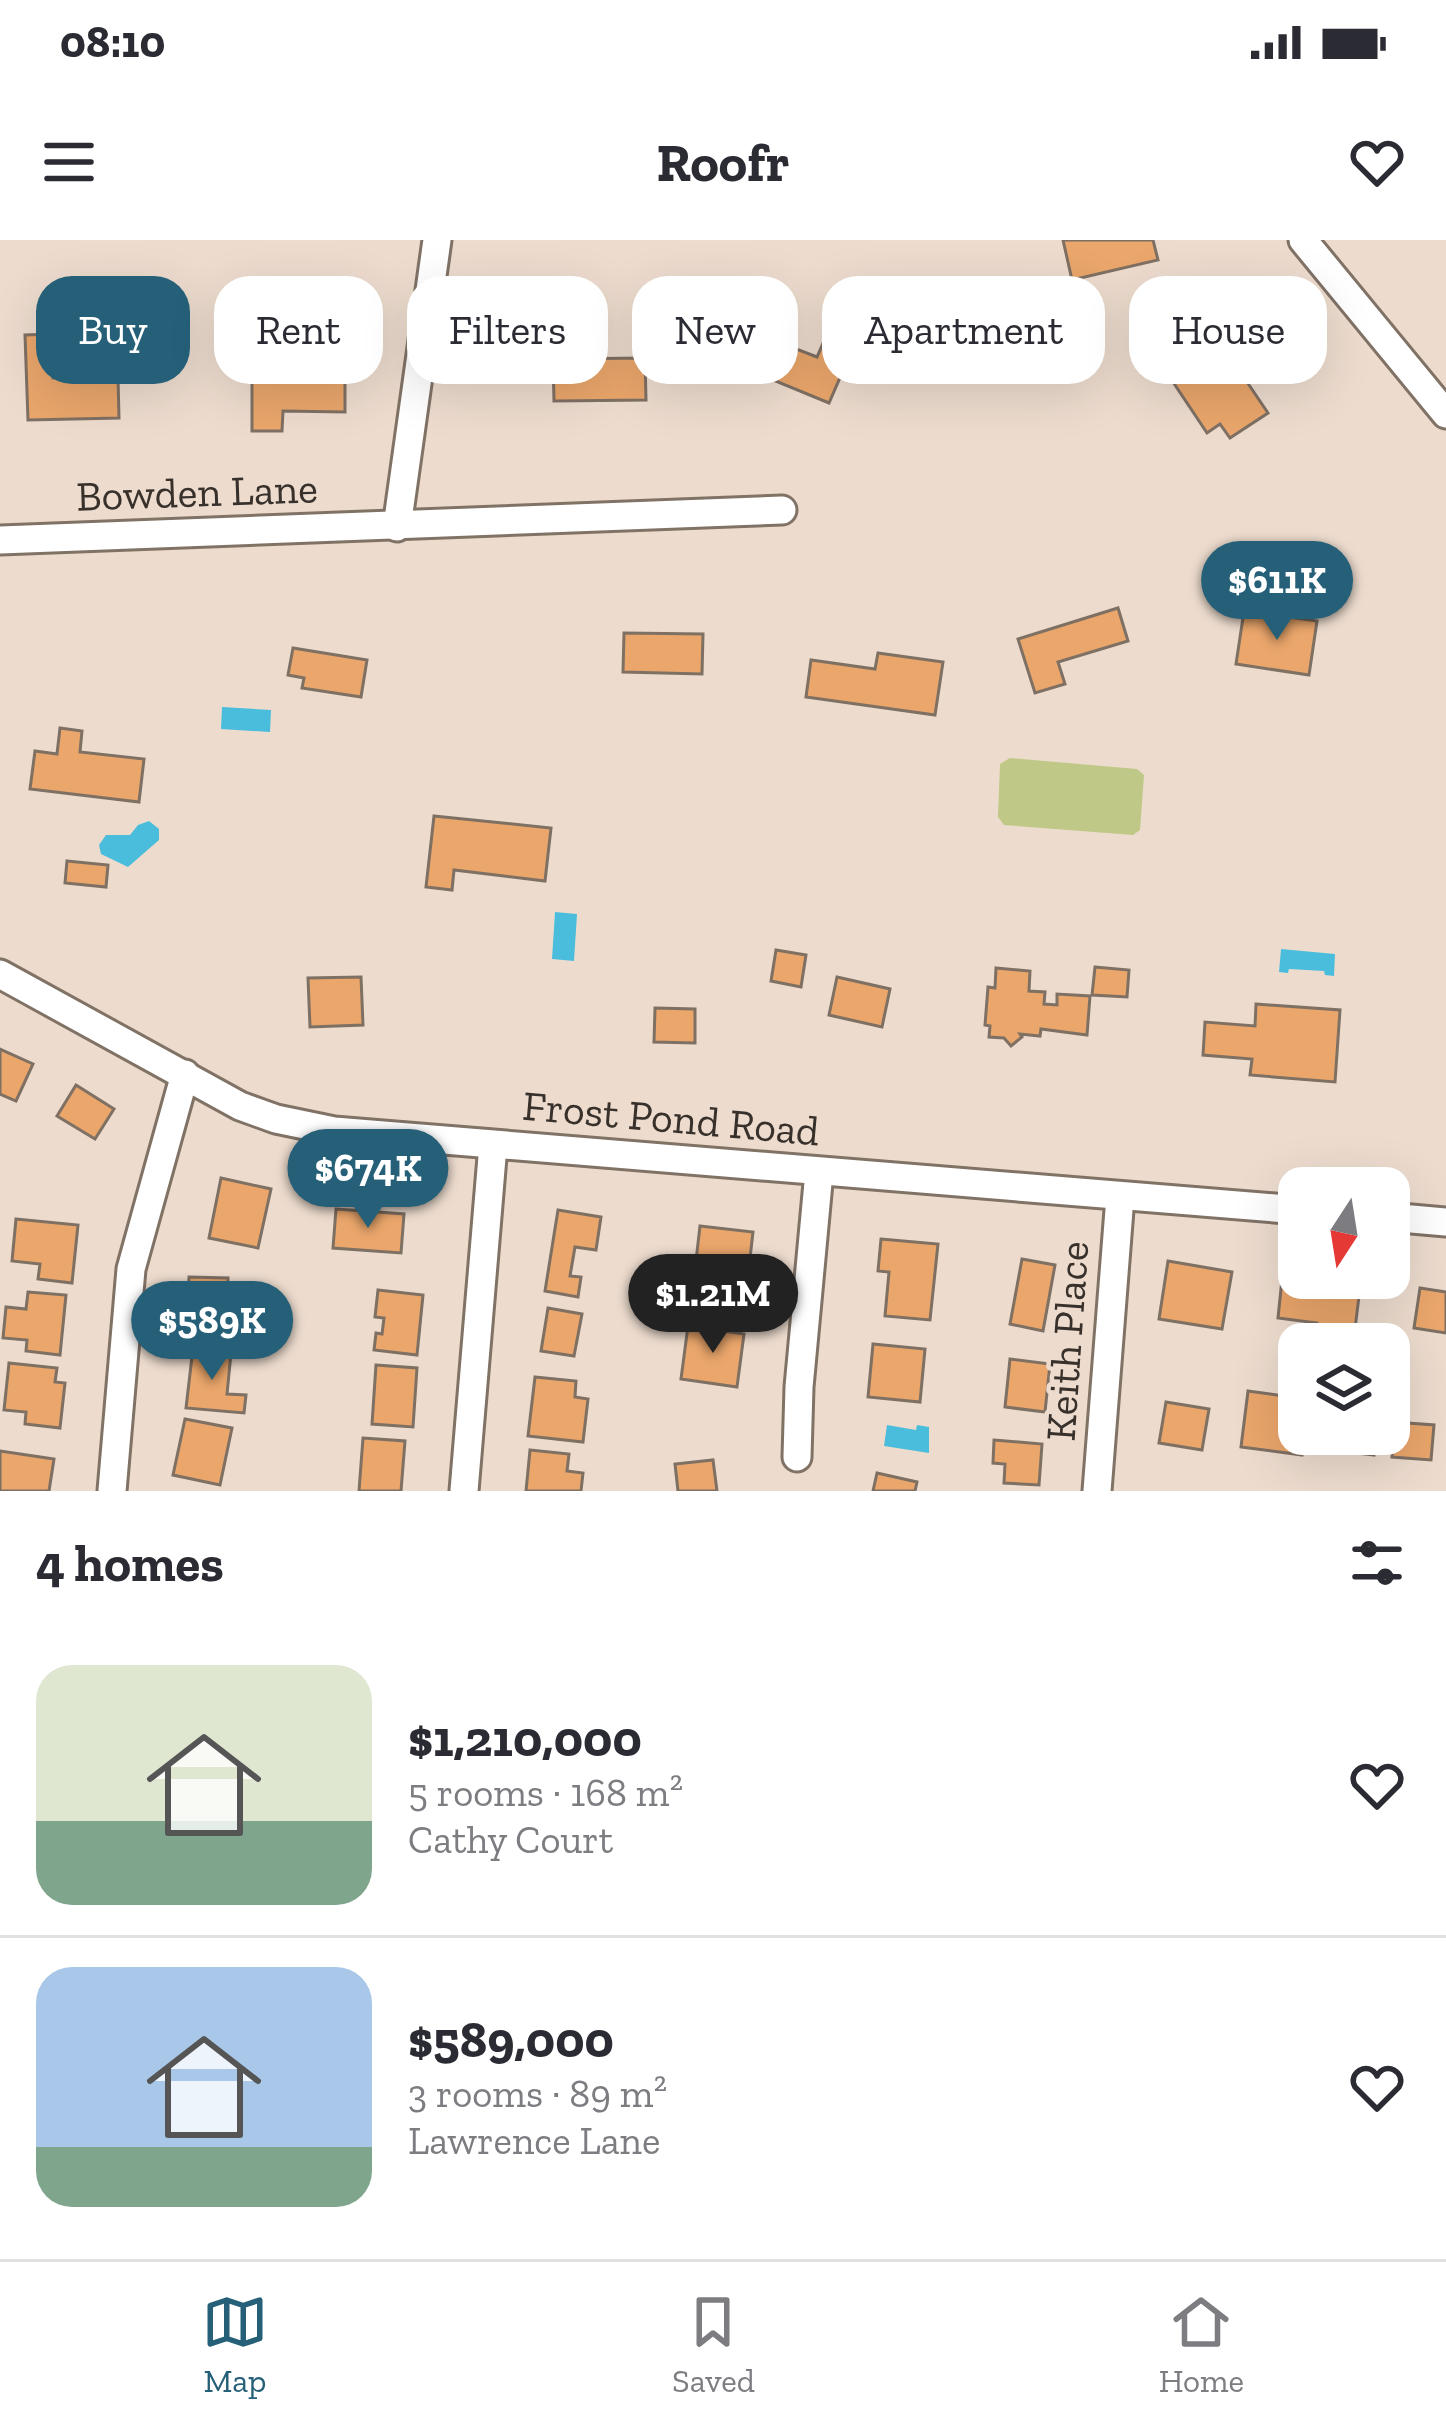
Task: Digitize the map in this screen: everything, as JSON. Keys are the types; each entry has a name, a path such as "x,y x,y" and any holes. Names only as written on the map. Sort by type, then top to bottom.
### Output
{"street":[{"path":"398,527 437,240"},
{"path":"1303,240 1446,415"},
{"name":"Bowden Lane","path":"0,540 782,510"},
{"name":"Frost Pond Road","path":"0,974 240,1106 334,1131 1278,1208"},
{"path":"112,1491 131,1269 185,1074"},
{"path":"464,1491 493,1145"},
{"path":"797,1457 819,1172"},
{"name":"Keith Place","path":"1097,1491 1120,1197"},
{"path":"1410,1219 1446,1222"}],"green space":[{"path":"1010,758 1137,769 1144,775 1140,830 1133,835 1004,825 998,817 1000,764"}],"water":[{"path":"222,707 271,710 270,732 221,729"},
{"path":"149,821 159,829 159,840 128,867 101,854 99,845 106,835 130,835"},
{"path":"555,912 577,914 574,961 552,959"},
{"path":"1281,949 1335,954 1334,976 1324,971 1279,972"},
{"path":"887,1425 916,1430 917,1425 929,1427 929,1453 884,1446"}],"building":[{"path":"1063,240 1153,240 1158,260 1071,276"},
{"path":"25,335 36,335 36,384 118,384 119,418 28,420"},
{"path":"822,346 822,384 837,384 829,403 783,384 798,384 798,350 817,357"},
{"path":"608,358 632,358 632,384 646,384 646,400 554,401 554,384 608,384"},
{"path":"252,384 345,384 345,412 283,411 282,431 252,431"},
{"path":"1174,384 1248,384 1268,413 1230,438 1220,424 1207,433"},
{"path":"1118,608 1128,641 1058,662 1065,684 1035,693 1018,639"},
{"path":"1244,611 1317,621 1309,675 1236,664"},
{"path":"624,633 703,634 702,674 623,672"},
{"path":"293,648 367,660 361,697 302,688 304,678 288,675"},
{"path":"878,653 943,662 935,715 806,697 811,660 875,669"},
{"path":"60,728 82,731 80,752 144,759 139,802 30,789 35,751 57,754"},
{"path":"434,816 551,828 545,881 454,870 452,890 426,887"},
{"path":"67,861 108,865 106,887 65,883"},
{"path":"776,950 806,955 801,987 771,981"},
{"path":"1095,967 1129,970 1127,997 1092,995"},
{"path":"996,968 1030,971 1029,991 1045,992 1044,1004 1057,1005 1057,994 1090,996 1087,1035 1041,1029 1040,1036 1020,1034 1011,1046 1004,1038 989,1037 990,1026 985,1025 988,987 995,988"},
{"path":"361,977 363,1025 310,1027 308,978"},
{"path":"837,977 890,989 882,1027 829,1015"},
{"path":"1256,1004 1340,1010 1335,1082 1250,1075 1252,1059 1203,1055 1205,1022 1255,1026"},
{"path":"655,1008 695,1009 695,1043 654,1042"},
{"path":"0,1049 33,1064 16,1101 0,1094"},
{"path":"76,1085 114,1109 95,1139 57,1116"},
{"path":"221,1178 271,1189 258,1248 209,1238"},
{"path":"336,1209 404,1214 401,1253 333,1248"},
{"path":"558,1210 601,1217 596,1250 575,1247 570,1276 581,1277 578,1297 545,1291"},
{"path":"16,1219 78,1225 72,1283 38,1279 40,1264 12,1261"},
{"path":"700,1226 753,1232 747,1284 694,1278"},
{"path":"881,1239 938,1244 930,1320 885,1316 889,1272 878,1271"},
{"path":"1022,1259 1055,1265 1043,1331 1010,1324"},
{"path":"1168,1261 1232,1272 1222,1329 1159,1319"},
{"path":"189,1277 228,1278 225,1337 186,1336"},
{"path":"1420,1288 1446,1292 1446,1333 1414,1328"},
{"path":"378,1290 423,1295 417,1355 374,1350 384,1318 375,1317"},
{"path":"28,1292 66,1295 60,1355 26,1351 27,1340 3,1338 6,1307 26,1309"},
{"path":"1280,1299 1359,1299 1356,1323 1278,1318"},
{"path":"548,1308 582,1314 574,1356 541,1351"},
{"path":"688,1326 744,1334 737,1387 681,1379"},
{"path":"873,1344 925,1349 920,1402 868,1397"},
{"path":"193,1348 231,1353 227,1394 246,1395 244,1413 186,1408"},
{"path":"1010,1359 1050,1364 1045,1412 1005,1407"},
{"path":"9,1363 57,1368 55,1382 65,1383 60,1428 25,1424 26,1412 4,1410"},
{"path":"376,1365 417,1368 413,1427 372,1424"},
{"path":"535,1377 576,1381 575,1397 588,1399 583,1442 528,1436"},
{"path":"1248,1391 1278,1395 1278,1452 1241,1447"},
{"path":"1166,1402 1209,1409 1202,1450 1159,1443"},
{"path":"185,1419 232,1428 220,1485 173,1475"},
{"path":"1410,1423 1434,1425 1431,1460 1392,1457 1410,1455"},
{"path":"363,1438 405,1441 401,1491 359,1491"},
{"path":"994,1440 1042,1444 1039,1485 1004,1483 1005,1464 993,1463"},
{"path":"530,1450 569,1454 567,1471 583,1473 581,1491 526,1491"},
{"path":"0,1451 54,1459 49,1491 0,1491"},
{"path":"713,1460 717,1491 678,1491 675,1464"},
{"path":"877,1473 917,1482 915,1491 873,1491"}]}
